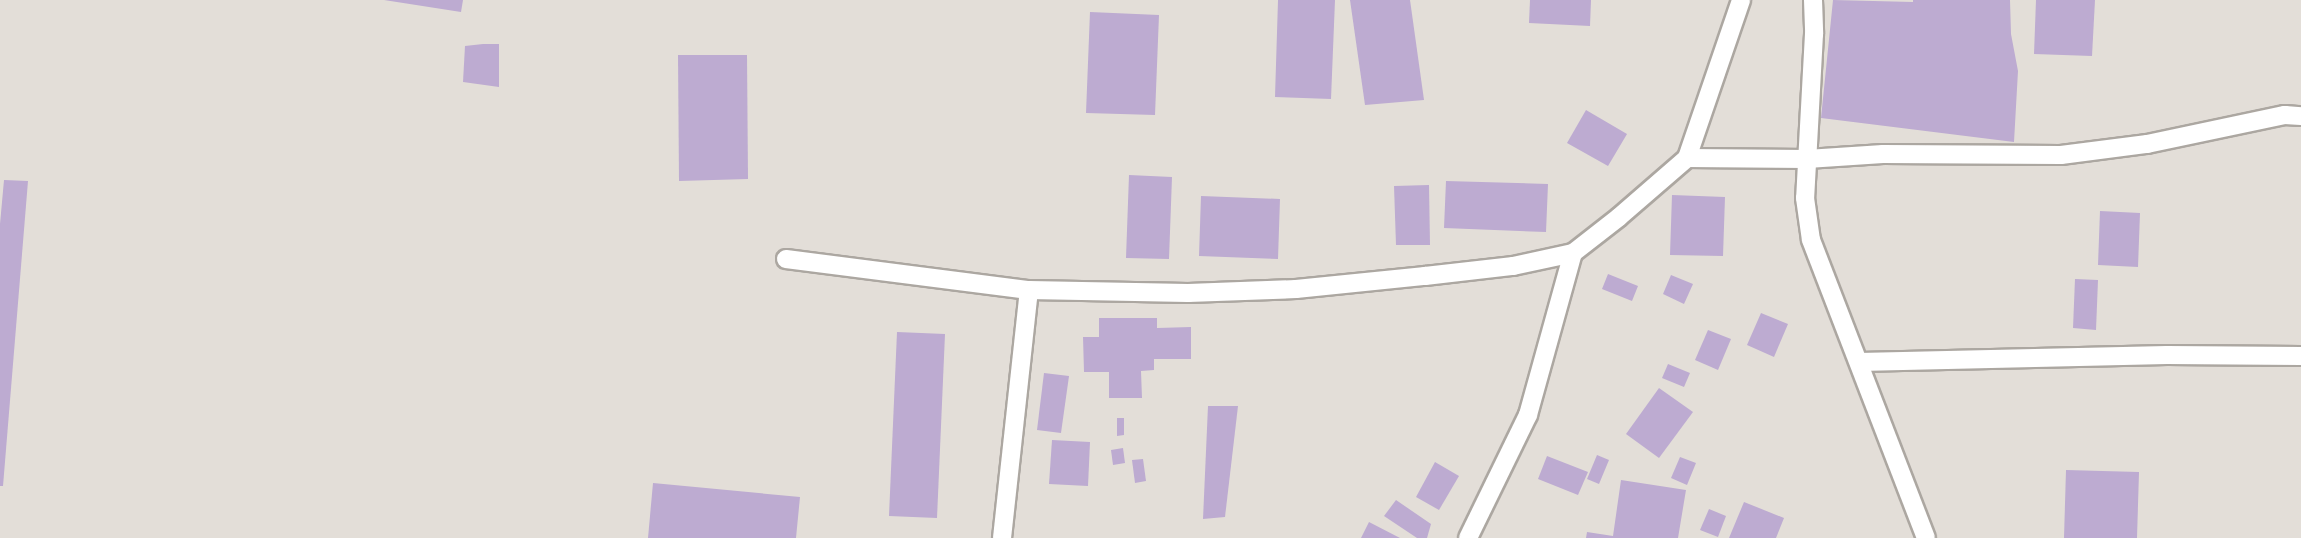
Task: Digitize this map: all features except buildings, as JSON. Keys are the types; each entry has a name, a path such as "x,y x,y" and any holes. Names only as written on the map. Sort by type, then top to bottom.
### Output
{"lane":[{"path":"786,259 1029,290 1188,293 1296,289 1513,266 1573,253 1687,158 1742,0"},
{"path":"1813,0 1814,34 1805,198 1811,240 1926,538"},
{"path":"1687,158 1807,159 1882,154 2061,155 2147,144 2285,115 2301,116"},
{"path":"1468,538 1528,415 1573,253"},
{"path":"1002,538 1029,290"},
{"path":"1860,362 2167,355 2301,356"}]}
